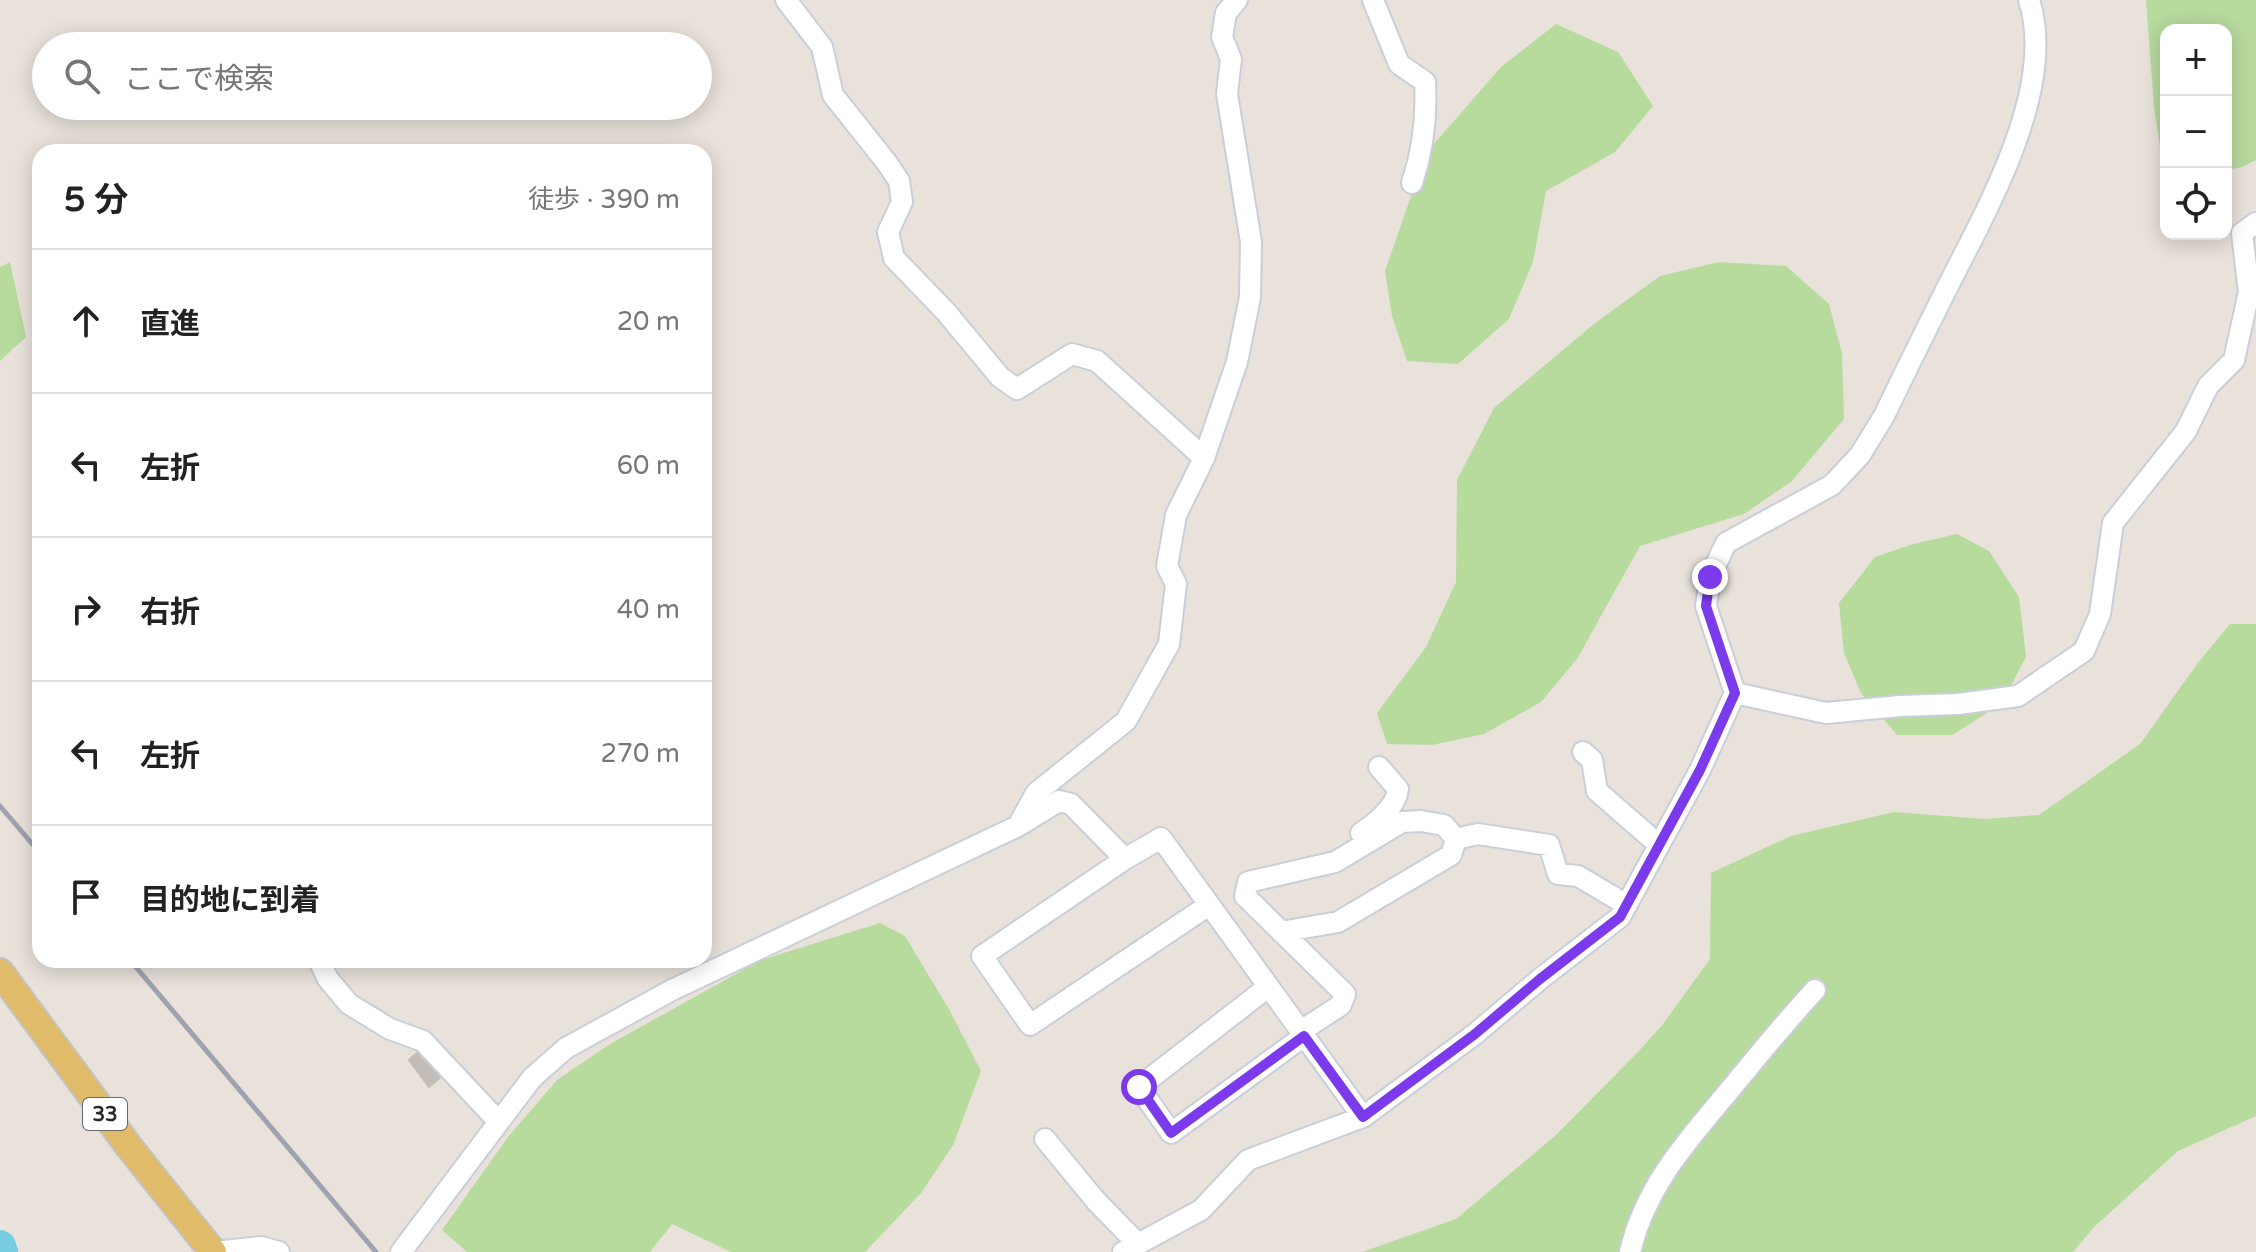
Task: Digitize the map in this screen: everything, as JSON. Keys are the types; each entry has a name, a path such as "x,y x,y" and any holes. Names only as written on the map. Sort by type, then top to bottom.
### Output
{"main road":[{"name":"33","path":"0,972 130,1148 213,1252"}],"street":[{"path":"786,0 822,47 833,95 899,181 902,202 888,232 894,258 946,312 1000,377 1017,389 1072,354 1097,361 1204,458"},
{"path":"1018,826 1036,793 1126,721 1169,644 1176,584 1167,566 1176,515 1204,458 1237,362 1250,297 1251,242 1227,94 1231,59 1222,37 1226,13 1237,0"},
{"path":"1373,0 1399,64 1425,82 1426,111 1420,159 1412,183"},
{"path":"1045,1139 1131,1248 1201,1210 1248,1160 1363,1117 1475,1034 1620,917 1700,770 1735,693 1706,606 1710,577 1726,543 1832,485 1860,455 1884,416 2009,160 2028,101 2035,53 2034,16 2029,0"},
{"path":"1735,693 1826,713 1958,704 2018,696 2084,651 2100,614 2113,523 2186,431 2208,386 2234,360 2249,292 2242,233 2256,223"},
{"path":"1583,752 1592,760 1597,791 1658,844"},
{"path":"1327,864 1335,851 1373,825 1397,797 1398,789 1379,767"},
{"path":"401,1252 532,1078 566,1048 672,990 1018,826 1059,801 1071,804 1125,859"},
{"path":"1268,987 1139,1087 1171,1133 1341,1005 1345,994 1245,896 1248,882 1335,862 1402,822 1444,825 1456,839"},
{"path":"1456,839 1478,834 1549,845 1558,874 1578,876 1627,905"},
{"path":"1209,905 1030,1025 982,956 1161,838 1363,1117"},
{"path":"1281,932 1338,922 1358,912 1451,855 1456,839"},
{"path":"323,968 349,1004 390,1029 423,1041 498,1121"},
{"path":"1630,1252 1656,1186 1681,1147 1762,1047 1815,990"},
{"path":"213,1252 261,1247 279,1252"}],"green space":[{"path":"2146,0 2256,0 2256,160 2232,169 2232,24 2160,24 2160,148"},
{"path":"1556,24 1618,52 1653,106 1615,152 1546,191 1533,262 1509,319 1458,364 1407,361 1392,316 1385,271 1426,153 1501,67"},
{"path":"10,262 26,337 0,361 0,267"},
{"path":"1719,262 1786,266 1829,304 1842,353 1844,419 1792,481 1744,514 1640,546 1577,659 1541,702 1484,734 1432,745 1387,744 1377,713 1426,647 1456,582 1457,480 1494,408 1595,323 1660,276"},
{"path":"1957,534 1989,551 2019,597 2026,657 2001,704 1952,735 1897,735 1861,693 1844,653 1839,603 1875,557"},
{"path":"2230,624 2256,624 2256,1116 2178,1151 2094,1227 2073,1252 1362,1252 1456,1219 1555,1136 1638,1052 1663,1024 1710,959 1711,873 1791,836 1894,812 1985,819 2039,815 2140,744"},
{"path":"880,923 905,936 950,1011 981,1071 953,1145 921,1193 865,1252 731,1252 672,1224 650,1252 467,1252 442,1230 508,1137 557,1080 610,1044 761,960"}],"building":[{"path":"417,1053 440,1078 429,1087 409,1060"}],"waterway":[{"path":"0,1246 2,1252"}],"railway":[{"path":"0,806 32,844"},
{"path":"137,968 376,1252"}],"route":[{"path":"1139,1087 1171,1133 1304,1036 1363,1117 1475,1034 1620,917 1700,770 1735,693 1706,606 1710,577"}]}
